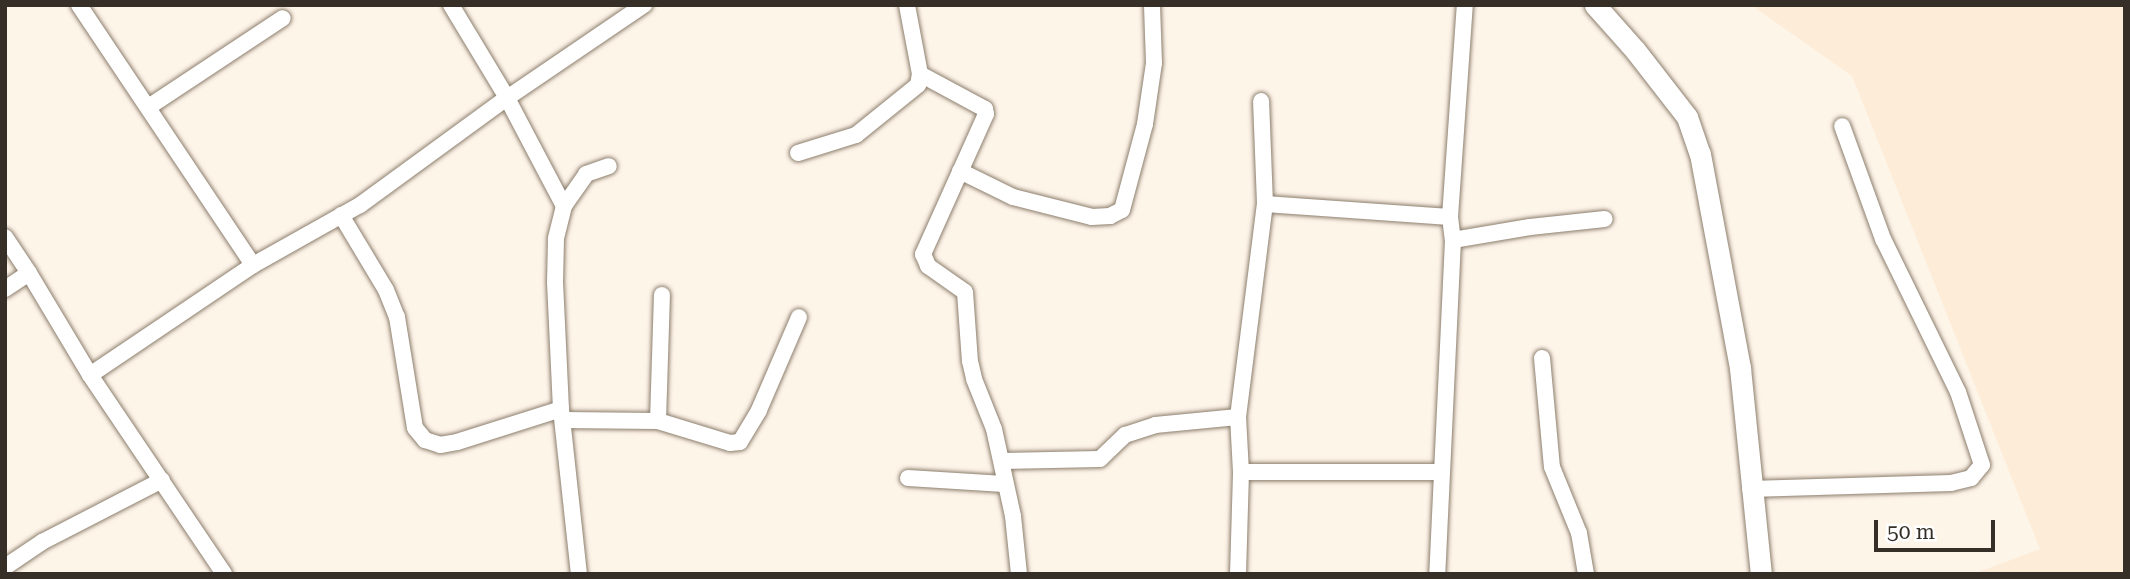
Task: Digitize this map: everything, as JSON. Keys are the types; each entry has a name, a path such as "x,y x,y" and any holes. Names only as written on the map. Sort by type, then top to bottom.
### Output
{"street":[{"path":"79,5 150,106 253,265"},
{"path":"450,5 507,98 564,206"},
{"path":"90,375 253,265 360,205 507,98 644,5"},
{"path":"797,153 856,135 918,85 920,74 907,5"},
{"path":"960,171 1013,197 1092,217 1110,216 1122,210 1145,124 1154,63 1152,5"},
{"path":"1437,574 1453,240 1450,217 1465,5"},
{"path":"1595,5 1635,50 1687,117 1700,154 1740,368 1761,574"},
{"path":"150,106 283,18"},
{"path":"920,74 985,109 984,120 923,254 924,261 965,292 970,361 994,429 1002,461 1004,484 1013,516 1020,574"},
{"path":"1238,574 1241,472 1238,417 1265,204 1261,100"},
{"path":"1751,489 1951,483 1971,478 1982,465 1958,392 1883,239 1842,126"},
{"path":"579,574 562,414 555,282 556,239 564,206 586,174 609,166"},
{"path":"1265,204 1450,217"},
{"path":"341,215 386,290 397,317 415,428 425,440 440,445 562,414 658,421 730,443 740,442 759,411 799,317"},
{"path":"1453,240 1530,227 1605,219"},
{"path":"5,237 90,375 224,574"},
{"path":"5,289 29,272"},
{"path":"658,421 662,295"},
{"path":"1542,358 1552,467 1579,533 1586,574"},
{"path":"1002,461 1100,459 1125,436 1155,425 1238,417"},
{"path":"1241,472 1440,472"},
{"path":"908,478 1004,484"},
{"path":"5,567 41,542 162,480"}],"shaded area":[{"path":"1751,5 2125,5 2125,574 1973,574 2040,549 1852,76"}]}
